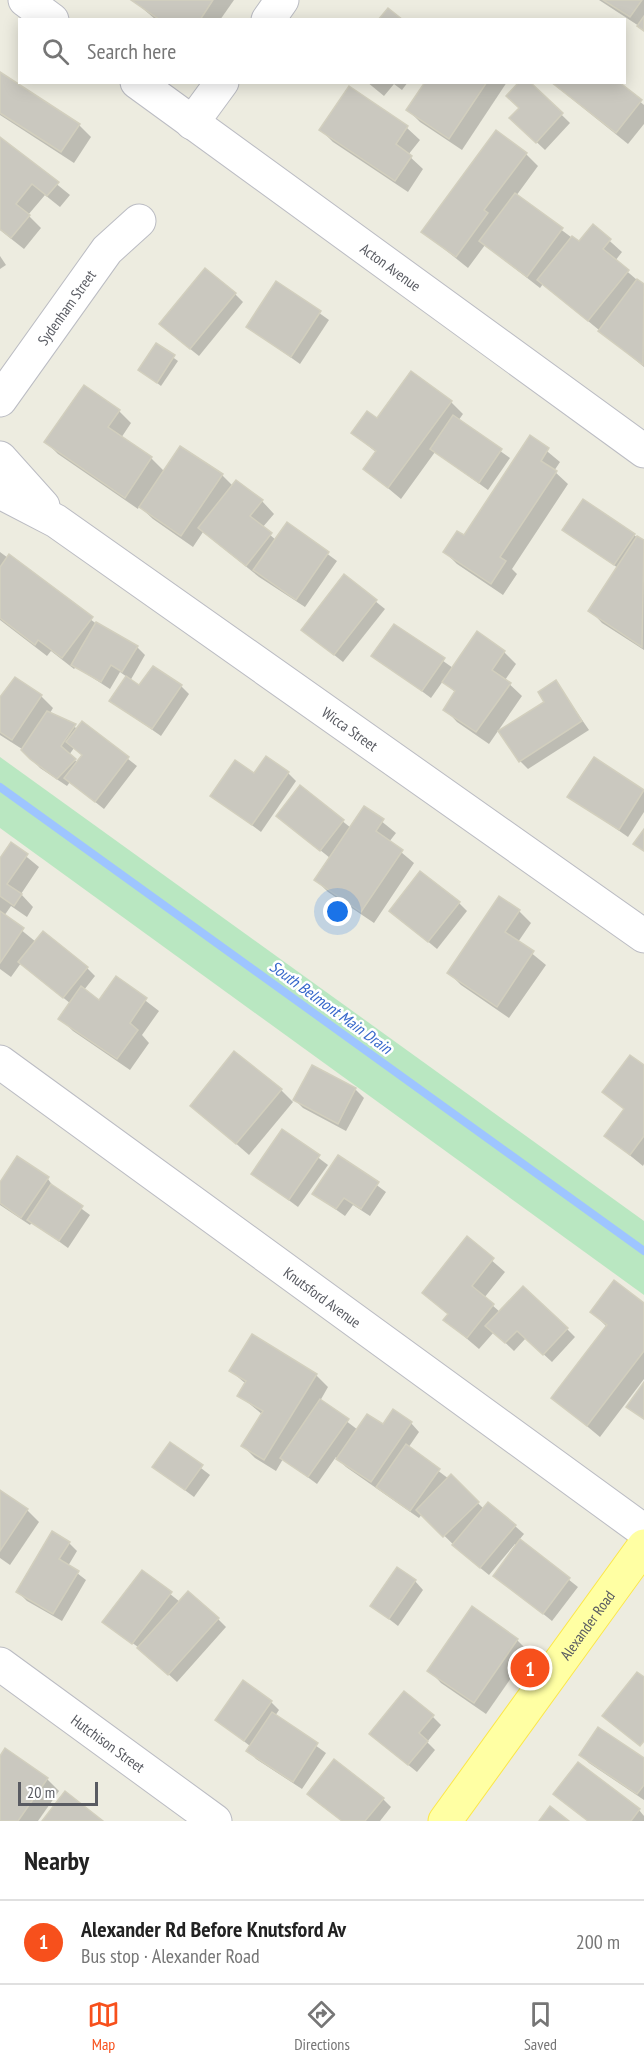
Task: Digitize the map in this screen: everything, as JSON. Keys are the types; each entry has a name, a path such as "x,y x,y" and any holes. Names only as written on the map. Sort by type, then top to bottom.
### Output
{"main road":[{"name":"Alexander Road","path":"445,1821 644,1546"},
{"name":"Alexander Road","path":"472,1821 644,1582"}],"street":[{"path":"25,0 49,18"},
{"path":"269,18 282,0"},
{"name":"Acton Avenue","path":"140,84 644,451"},
{"path":"192,123 221,84"},
{"name":"Sydenham Street","path":"0,399 107,250 139,221"},
{"name":"Wicca Street","path":"0,458 56,521"},
{"name":"Wicca Street","path":"0,492 56,521 644,936"},
{"name":"Knutsford Avenue","path":"0,1062 644,1531"},
{"name":"Hutchison Street","path":"0,1664 215,1821"}],"green space":[{"path":"0,757 644,1221 644,1295 0,828"}],"building":[{"path":"131,0 213,0 201,18 157,18"},
{"path":"603,0 642,0 630,17"},
{"path":"388,8 400,18 380,18"},
{"path":"644,16 644,31 637,26"},
{"path":"0,72 80,124 61,152 0,113"},
{"path":"424,84 486,84 449,139 406,110"},
{"path":"517,84 532,84 563,113 536,143 509,118 519,108 506,96"},
{"path":"554,84 622,84 642,100 616,133"},
{"path":"349,86 408,126 396,144 412,156 395,181 319,130"},
{"path":"496,130 527,153 484,210 488,213 456,257 421,232"},
{"path":"0,137 59,182 47,196 32,184 16,204 30,215 11,238 0,229"},
{"path":"515,193 563,228 527,277 479,241"},
{"path":"593,224 611,239 603,249 629,270 588,321 537,280 572,236 579,241"},
{"path":"205,268 236,293 190,349 159,324"},
{"path":"637,279 644,284 643,365 598,331"},
{"path":"276,281 321,311 291,357 246,327"},
{"path":"156,343 175,355 157,383 138,370"},
{"path":"411,371 452,401 388,488 363,469 376,451 351,433 367,411 377,418"},
{"path":"84,385 120,410 108,427 152,457 125,498 44,442"},
{"path":"453,415 502,449 479,483 430,449"},
{"path":"530,435 549,448 541,461 557,471 500,557 506,561 491,584 443,552 457,531 464,535"},
{"path":"180,446 223,474 181,536 139,507"},
{"path":"236,480 263,500 250,516 272,533 246,566 198,528"},
{"path":"583,499 635,534 614,565 562,530"},
{"path":"287,522 329,552 296,600 253,570"},
{"path":"637,536 644,540 642,647 588,611"},
{"path":"9,554 93,617 62,658 38,640 35,645 0,618 0,567"},
{"path":"344,574 377,600 334,655 301,630"},
{"path":"96,622 138,646 122,672 111,665 101,682 71,665"},
{"path":"394,624 445,658 422,691 371,656"},
{"path":"477,631 505,651 492,670 511,683 476,732 443,710 455,691 442,682"},
{"path":"153,666 182,685 152,729 109,701 126,676 139,685"},
{"path":"15,677 42,695 12,740 0,732 0,697"},
{"path":"556,680 582,721 519,762 498,731 544,702 538,692"},
{"path":"47,711 76,724 61,746 76,759 57,779 21,750"},
{"path":"82,721 129,757 95,802 64,778 82,755 66,742"},
{"path":"266,756 289,772 252,825 210,796 235,760 254,773"},
{"path":"594,757 644,790 619,830 567,797"},
{"path":"300,785 344,820 320,851 276,816"},
{"path":"364,806 384,819 376,831 403,850 361,912 314,880"},
{"path":"644,829 644,851 633,844"},
{"path":"11,842 28,854 7,884 22,894 14,906 0,896 0,858"},
{"path":"420,871 460,902 428,942 389,911"},
{"path":"499,896 520,910 505,932 534,951 497,1007 447,973"},
{"path":"0,911 24,928 0,963"},
{"path":"43,931 88,967 63,998 18,962"},
{"path":"116,976 147,998 130,1023 138,1030 117,1059 58,1019 81,986 99,1000"},
{"path":"234,1051 282,1089 236,1144 190,1106"},
{"path":"630,1055 644,1065 644,1136 630,1155 604,1136 624,1109 602,1092"},
{"path":"312,1065 356,1088 338,1124 293,1100"},
{"path":"282,1129 320,1155 289,1200 251,1174"},
{"path":"338,1155 379,1182 361,1209 344,1198 336,1209 312,1194"},
{"path":"17,1156 49,1177 21,1218 0,1203 0,1182"},
{"path":"51,1184 83,1206 59,1241 27,1220"},
{"path":"467,1236 494,1258 472,1286 494,1304 467,1338 443,1320 448,1314 422,1293"},
{"path":"614,1280 644,1303 644,1351 587,1426 551,1398 607,1325 590,1312"},
{"path":"523,1286 568,1328 543,1355 517,1331 505,1343 485,1326"},
{"path":"252,1334 317,1374 264,1460 241,1446 263,1411 237,1396 246,1381 229,1371"},
{"path":"644,1382 644,1419 626,1407"},
{"path":"320,1399 349,1419 308,1477 280,1458"},
{"path":"393,1409 412,1422 371,1482 336,1459 367,1414 383,1424"},
{"path":"170,1442 203,1465 185,1490 152,1467"},
{"path":"406,1444 440,1469 410,1511 376,1487"},
{"path":"451,1474 479,1502 443,1537 416,1510"},
{"path":"0,1490 28,1509 0,1551"},
{"path":"488,1502 516,1525 480,1568 452,1545"},
{"path":"52,1531 70,1542 59,1559 79,1571 53,1614 16,1592"},
{"path":"520,1539 570,1578 543,1614 493,1576"},
{"path":"397,1567 416,1580 389,1619 370,1606"},
{"path":"142,1570 172,1592 132,1644 102,1622"},
{"path":"188,1591 219,1618 168,1675 137,1648"},
{"path":"472,1606 518,1639 474,1703 427,1671"},
{"path":"637,1672 644,1677 644,1741 640,1746 602,1716"},
{"path":"243,1680 272,1701 244,1741 215,1720"},
{"path":"404,1691 434,1715 419,1733 428,1741 408,1765 369,1734"},
{"path":"272,1712 318,1743 293,1782 246,1751"},
{"path":"598,1727 644,1758 644,1785 637,1794 579,1755"},
{"path":"5,1748 48,1778 18,1821 0,1821 0,1756"},
{"path":"334,1759 384,1798 365,1821 342,1821 307,1794"},
{"path":"578,1762 640,1809 631,1821 588,1821 553,1794"},
{"path":"65,1791 103,1821 42,1821"},
{"path":"550,1806 569,1821 539,1821"}],"waterway":[{"name":"South Belmont Main Drain","path":"0,787 644,1251"}],"place":[{"name":"Alexander Rd Before Knutsford Av","path":"530,1668"}]}
